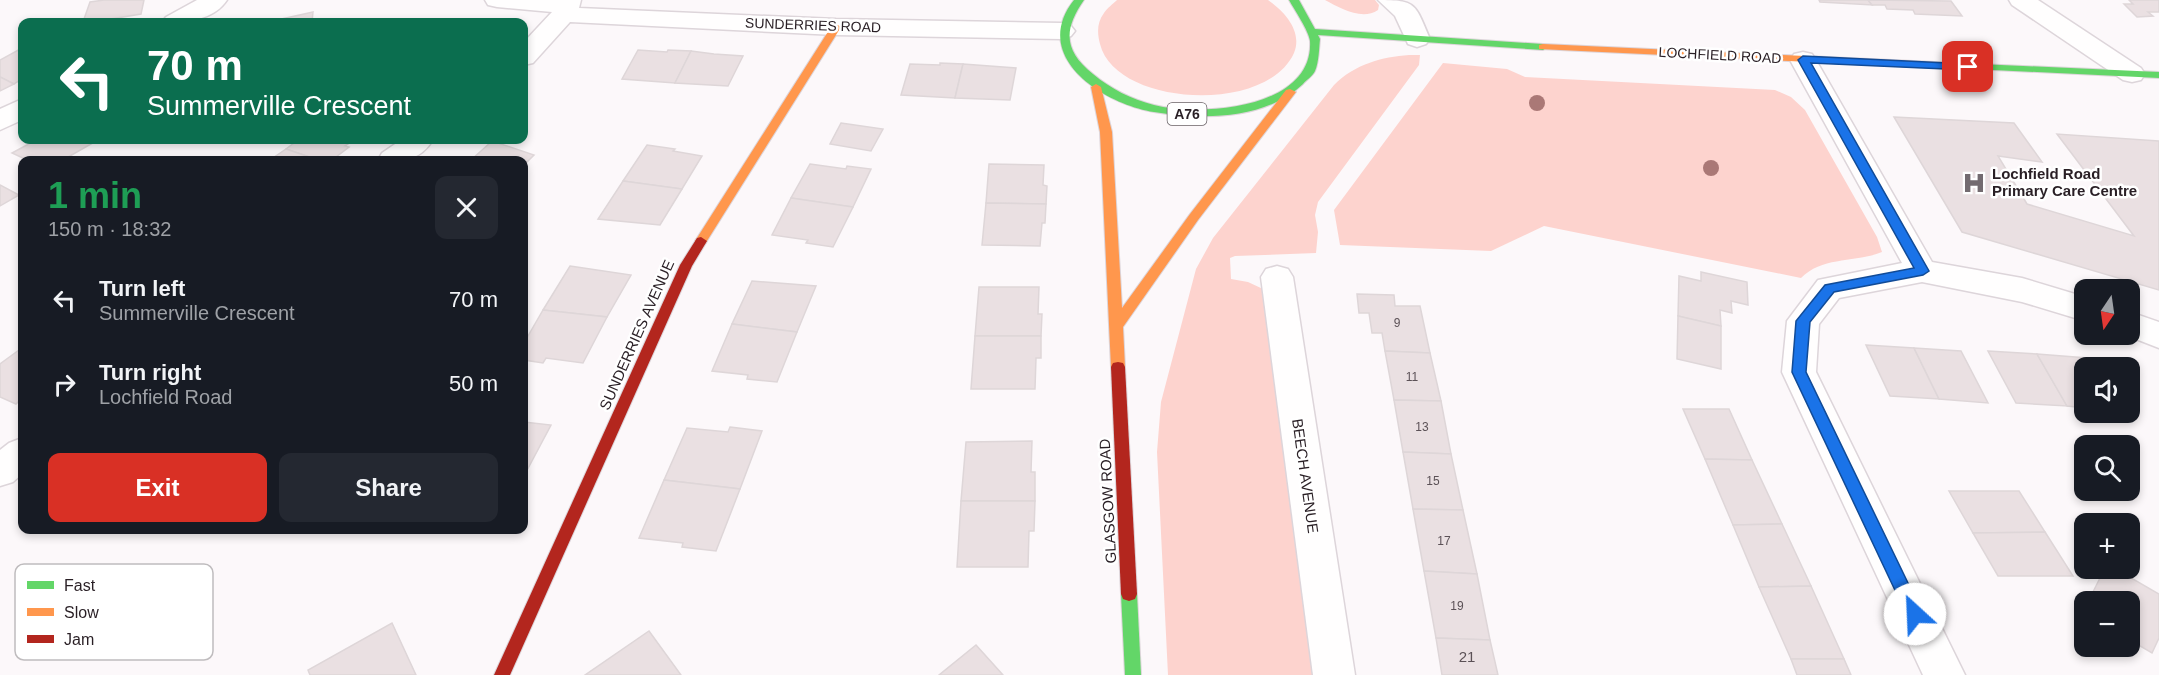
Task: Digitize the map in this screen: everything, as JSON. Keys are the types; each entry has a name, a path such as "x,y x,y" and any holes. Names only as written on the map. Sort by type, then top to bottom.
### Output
{"street":[{"path":"182,18 215,0"},
{"name":"SUNDERRIES ROAD","path":"497,0 836,27 1062,31"},
{"path":"1062,31 1071,8 1079,0"},
{"path":"1294,0 1307,12 1317,32"},
{"path":"1390,0 1406,14 1417,39"},
{"path":"2020,0 2132,74"},
{"path":"528,52 566,7"},
{"name":"SUNDERRIES AVENUE","path":"502,675 686,265 836,27"},
{"name":"A76","path":"1062,31 1065,50 1076,70 1096,87 1131,104 1174,114 1219,114 1261,105 1293,89"},
{"name":"A76","path":"1117,325 1194,217 1293,89 1311,71 1319,52 1317,32"},
{"name":"LOCHFIELD ROAD","path":"1317,32 1803,60 2159,75"},
{"path":"1803,60 1923,271"},
{"name":"GLASGOW ROAD","path":"1096,87 1106,132 1133,675"},
{"path":"0,121 18,110"},
{"path":"397,156 414,144"},
{"path":"1944,675 1799,372 1803,321 1829,288 1923,271 2022,290 2074,306"},
{"name":"BEECH AVENUE","path":"1276,277 1334,675"},
{"path":"2140,328 2159,336"},
{"path":"0,471 18,456"}],"shaded area":[{"path":"1117,0 1268,0 1286,16 1294,29 1296,45 1294,53 1278,73 1254,86 1224,94 1192,95 1161,90 1133,80 1111,65 1100,44 1098,32 1100,20"},
{"path":"1325,0 1375,0 1379,5 1378,10 1372,13 1358,14"},
{"path":"1420,55 1419,65 1318,202 1315,215 1318,232 1316,253 1230,258 1231,279 1248,282 1263,289 1328,675 1168,675 1157,452 1161,402 1196,269 1213,238 1334,85 1351,72 1369,63"},
{"path":"1443,63 1507,69 1525,77 1775,90 1791,97 1805,110 1877,237 1882,252 1819,266 1801,278 1544,226 1491,251 1340,245 1334,210"}],"building":[{"path":"144,0 141,14 117,18 84,18 90,2"},
{"path":"1819,0 1868,0 1872,5 1820,2"},
{"path":"1868,0 1951,1 1962,16 1915,14 1913,10 1887,9 1885,5 1872,5"},
{"path":"2129,0 2159,0 2159,12 2148,12 2153,16 2137,17 2124,4 2133,4"},
{"path":"313,12 312,18 286,18"},
{"path":"18,50 18,82 14,84 0,77 0,60"},
{"path":"638,50 691,51 675,83 622,79"},
{"path":"691,51 743,56 728,86 675,83"},
{"path":"940,63 963,64 955,98 901,95 910,64 940,65"},
{"path":"963,64 1016,68 1010,100 955,98"},
{"path":"0,77 14,84 0,91"},
{"name":"Lochfield Road Primary Care Centre","path":"1894,117 2014,123 2042,162 1998,156 2027,204 2134,236 2057,134 2159,141 2159,290 2140,284 2140,279 2122,279 1962,232"},
{"path":"841,123 883,129 871,151 830,144"},
{"path":"29,144 91,144 70,156 18,156 12,153"},
{"path":"293,144 348,144 345,146 349,147 337,156 306,156 286,149"},
{"path":"489,144 501,144 534,155 528,161 528,156 475,156"},
{"path":"647,145 702,156 682,189 623,181"},
{"path":"286,149 306,156 276,156"},
{"path":"810,164 846,169 847,166 871,169 853,207 791,198"},
{"path":"989,164 1044,165 1043,185 1047,186 1046,204 986,203"},
{"path":"623,181 682,189 660,225 598,219"},
{"path":"0,185 18,194 18,196 0,206"},
{"path":"791,198 853,207 833,247 806,243 808,240 772,235"},
{"path":"986,203 1046,204 1040,246 982,245"},
{"path":"570,266 631,275 607,317 543,310"},
{"path":"1701,272 1747,282 1748,305 1731,301 1732,313 1720,310 1721,326 1678,316 1679,276 1701,281"},
{"path":"752,281 816,286 797,332 732,324"},
{"path":"979,287 1039,287 1038,314 1042,314 1041,336 975,336"},
{"path":"1357,294 1394,295 1395,306 1420,306 1430,353 1385,351 1382,333 1372,333 1369,313 1359,313"},
{"path":"543,310 607,317 583,363 546,358 543,363 528,361 528,336"},
{"path":"1678,316 1721,326 1721,369 1677,359"},
{"path":"732,324 797,332 777,382 747,379 748,375 712,371"},
{"path":"975,336 1041,336 1041,358 1036,358 1035,389 971,389"},
{"path":"1866,345 1914,348 1939,399 1890,396"},
{"path":"1914,348 1961,351 1988,403 1939,399"},
{"path":"18,351 18,402 16,404 0,397 0,364"},
{"path":"1385,351 1430,353 1441,401 1394,400"},
{"path":"1988,351 2037,354 2067,406 2016,403"},
{"path":"2037,354 2075,357 2074,407 2067,406"},
{"path":"1394,400 1441,401 1451,454 1403,452"},
{"path":"1683,409 1729,409 1752,460 1705,459"},
{"path":"528,422 551,425 528,468"},
{"path":"730,427 762,431 740,489 664,480 687,428 728,432"},
{"path":"1032,441 1031,472 1035,472 1035,501 961,501 966,442"},
{"path":"1403,452 1451,454 1463,510 1413,509"},
{"path":"1705,459 1752,460 1782,524 1733,525"},
{"path":"664,480 740,489 716,551 682,547 683,543 639,538"},
{"path":"1949,491 2019,491 2045,532 1973,533"},
{"path":"961,501 1035,501 1034,531 1029,531 1028,567 957,567"},
{"path":"1413,509 1463,510 1477,574 1424,571"},
{"path":"1782,524 1811,586 1759,587 1733,525"},
{"path":"2045,532 2073,576 1998,576 1973,533"},
{"path":"1424,571 1477,574 1490,640 1436,638"},
{"path":"2100,579 2133,579 2159,594 2159,638 2152,653 2140,646 2140,591 2094,591"},
{"path":"1811,586 1844,659 1791,659 1759,587"},
{"path":"392,623 416,675 310,675 308,670"},
{"path":"649,631 681,675 585,675"},
{"path":"1436,638 1490,640 1498,675 1442,675"},
{"path":"976,645 1003,675 939,675"},
{"path":"1791,659 1844,659 1851,675 1797,675"}],"traffic: fast":[{"path":"1079,0 1068,16 1064,33 1066,50 1076,66 1109,93 1153,108 1201,113 1247,108 1286,94 1310,71 1315,39 1294,0"},
{"path":"1317,32 1543,47"},
{"path":"1935,65 2159,75"},
{"path":"1129,594 1133,675"}],"traffic: slow":[{"path":"701,241 836,27"},
{"path":"1543,47 1935,65"},
{"path":"1096,87 1106,132 1118,367"},
{"path":"1117,325 1194,217 1290,92"}],"traffic: jam":[{"path":"502,675 686,265 701,241"},
{"path":"1118,367 1129,594"}],"place":[{"name":"Lochfield Road Primary Care Centre","path":"1974,183"}],"route":[{"path":"1915,614 1799,372 1803,321 1829,288 1923,271 1803,60 1968,67"}]}
